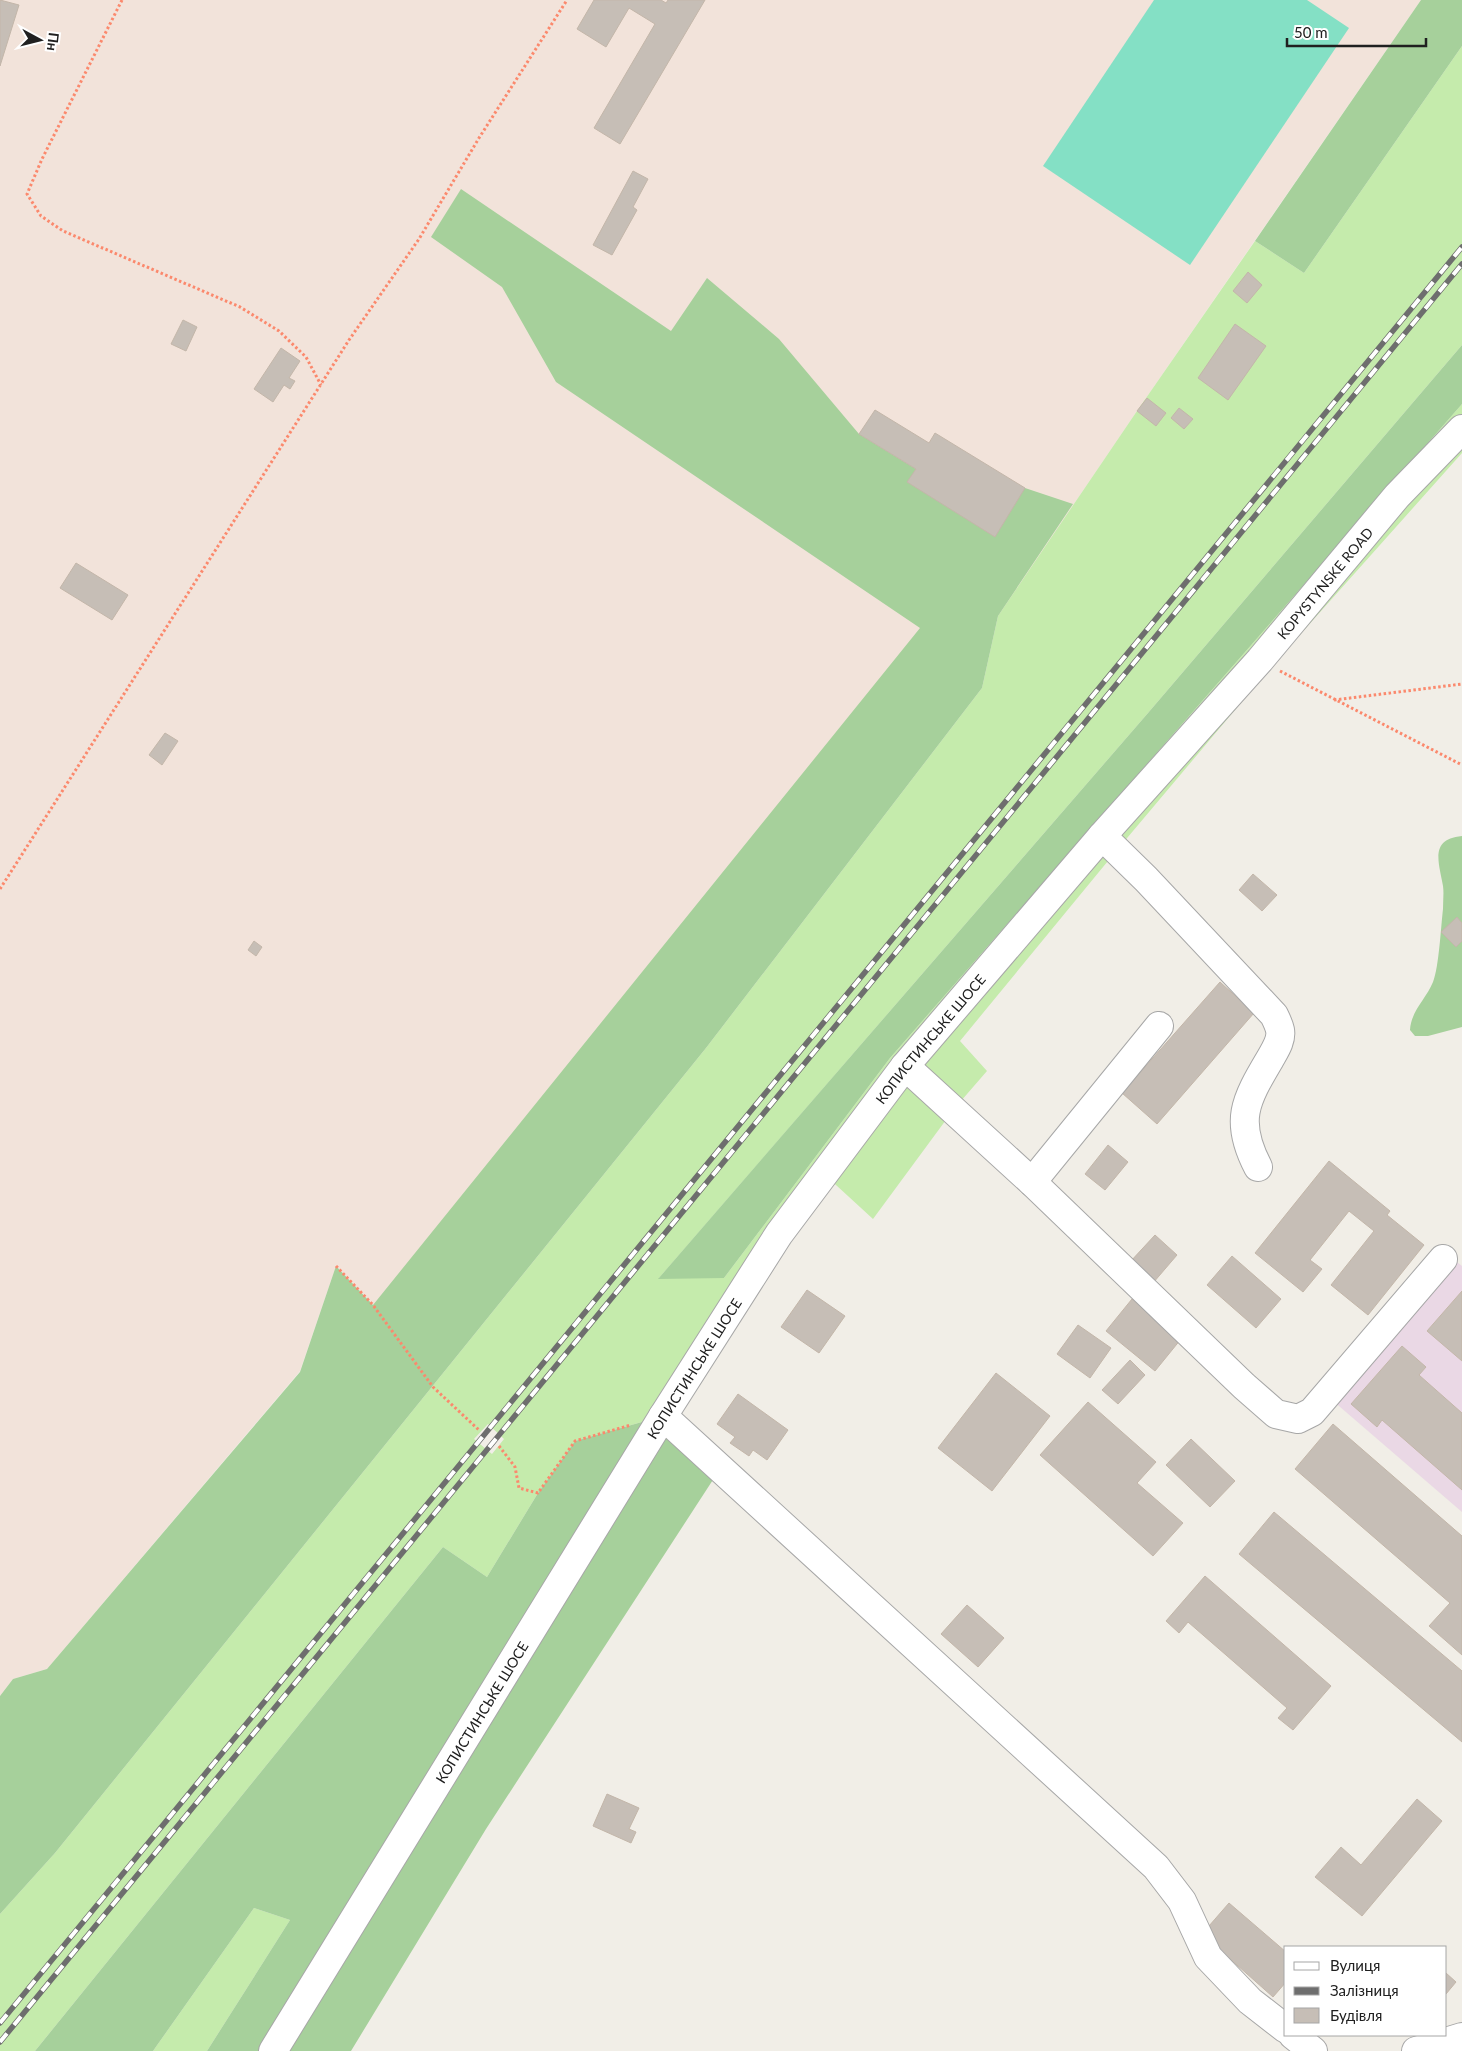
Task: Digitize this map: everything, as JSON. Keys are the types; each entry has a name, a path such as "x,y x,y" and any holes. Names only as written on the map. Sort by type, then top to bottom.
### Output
{"street":[{"name":"KOPYSTYNSKE ROAD","path":"1102,836 1260,660 1397,496 1462,429"},
{"name":"КОПИСТИНСЬКЕ ШОСЕ","path":"273,2051 663,1416 779,1234 906,1066 1102,836"},
{"path":"1102,836 1146,879 1274,1015 1280,1031 1278,1046 1252,1090 1245,1108 1244,1125 1250,1151 1258,1167"},
{"path":"1032,1182 1159,1026"},
{"path":"906,1066 1032,1182 1244,1386 1276,1414 1298,1420 1312,1412 1443,1259"},
{"path":"663,1416 1156,1868 1182,1901 1208,1957 1250,2001 1284,2027"},
{"path":"1293,2036 1313,2051"},
{"path":"1416,2051 1462,2037"}],"path":[{"path":"122,0 50,142 26,194 41,216 63,231 240,307 279,331 306,357 321,386"},
{"path":"0,889 355,332 419,239 479,138 567,0"},
{"path":"1260,660 1462,765"},
{"path":"1334,700 1462,684"},
{"path":"336,1266 373,1305 433,1386 480,1431"},
{"path":"499,1446 515,1467 519,1488 538,1493 576,1441 663,1416"}],"shaded area":[{"path":"0,0 1421,0 998,616 373,1305 336,1266 300,1371 47,1669 13,1679 0,1696"},
{"path":"1453,1259 1462,1266 1462,1512 1332,1400"}],"green space":[{"path":"1154,0 1307,0 1349,28 1190,265 1043,166"},
{"path":"1421,0 1462,0 1462,46 1304,273 1255,241"},
{"path":"1462,46 1462,345 1148,713 659,1278 724,1278 890,1058 1462,404 1462,453 1272,666 960,1041 987,1071 954,1109 873,1219 824,1174 663,1416 575,1441 538,1493 487,1577 443,1547 35,2051 0,2051 0,1914 55,1853 706,1048 982,688 998,616 1255,241 1304,273","holes":["488,1424 504,1439 492,1454 474,1439"]},
{"path":"461,189 671,331 707,278 779,339 859,434 916,469 908,482 1025,488 1073,504 998,616 982,688 706,1048 55,1853 0,1914 0,1696 13,1679 47,1669 300,1372 336,1266 373,1305 920,628 556,382 502,287 431,237"},
{"path":"1462,345 1462,404 890,1058 724,1278 658,1279 1148,713"},
{"path":"1462,836 1462,1027 1428,1036 1415,1036 1410,1030 1411,1023 1433,982 1438,957 1443,909 1443,886 1439,861 1440,847 1452,838"},
{"path":"663,1416 720,1469 486,1829 351,2051 207,2051 290,1920 254,1908 153,2051 35,2051 443,1547 487,1577 538,1493 575,1441"},
{"path":"254,1908 290,1920 207,2051 153,2051"}],"building":[{"path":"0,0 19,5 0,66"},
{"path":"594,0 661,0 666,3 668,0 705,0 620,144 594,128 655,24 629,8 606,47 577,29"},
{"path":"633,171 648,179 633,207 637,210 612,255 593,245"},
{"path":"1248,272 1262,285 1247,303 1233,291"},
{"path":"183,320 197,327 186,351 171,344"},
{"path":"1235,324 1266,346 1228,400 1198,378"},
{"path":"281,348 300,361 289,378 295,381 290,389 284,385 273,402 254,389"},
{"path":"1147,398 1166,413 1156,426 1137,411"},
{"path":"1179,408 1193,419 1184,429 1171,418"},
{"path":"875,410 929,443 935,433 1025,488 995,537 907,482 916,469 859,434"},
{"path":"76,563 128,595 112,620 60,588"},
{"path":"165,733 178,741 162,765 149,755"},
{"path":"1253,874 1277,895 1262,911 1239,890"},
{"path":"1457,917 1462,923 1462,941 1456,947 1441,932"},
{"path":"254,941 262,947 256,956 248,950"},
{"path":"1220,982 1254,1013 1157,1124 1122,1093"},
{"path":"1108,1145 1128,1162 1105,1190 1085,1174"},
{"path":"1329,1161 1390,1211 1387,1215 1424,1245 1368,1315 1331,1285 1374,1231 1349,1211 1310,1260 1322,1269 1303,1292 1255,1253"},
{"path":"1155,1235 1177,1255 1153,1283 1130,1262"},
{"path":"1232,1256 1281,1299 1256,1328 1207,1285"},
{"path":"807,1290 845,1316 819,1353 781,1327"},
{"path":"1462,1291 1462,1361 1427,1331"},
{"path":"1132,1299 1181,1339 1155,1371 1106,1331"},
{"path":"1078,1325 1111,1348 1090,1378 1057,1354"},
{"path":"1402,1346 1426,1367 1419,1375 1462,1413 1462,1490 1382,1420 1377,1427 1351,1404"},
{"path":"1130,1360 1145,1375 1118,1404 1102,1390"},
{"path":"996,1373 1050,1416 992,1491 938,1448"},
{"path":"738,1394 788,1430 767,1460 753,1450 749,1456 730,1443 735,1437 717,1424"},
{"path":"1088,1402 1156,1462 1137,1483 1183,1523 1153,1556 1040,1455"},
{"path":"1333,1424 1462,1536 1462,1655 1429,1626 1450,1603 1295,1469"},
{"path":"1191,1439 1235,1481 1210,1507 1166,1465"},
{"path":"1274,1512 1462,1671 1462,1742 1239,1554"},
{"path":"1205,1576 1331,1686 1293,1730 1278,1718 1287,1708 1188,1622 1179,1633 1166,1621"},
{"path":"967,1605 1004,1638 978,1667 941,1634"},
{"path":"607,1794 639,1808 629,1829 636,1832 631,1843 593,1826"},
{"path":"1417,1799 1442,1821 1362,1916 1315,1877 1341,1847 1361,1865"},
{"path":"1229,1903 1284,1950 1284,1984 1273,1997 1202,1934"},
{"path":"1447,1974 1456,1982 1447,1993"}],"railway":[{"path":"0,2023 1462,247"},
{"path":"0,2042 1462,264"}]}
